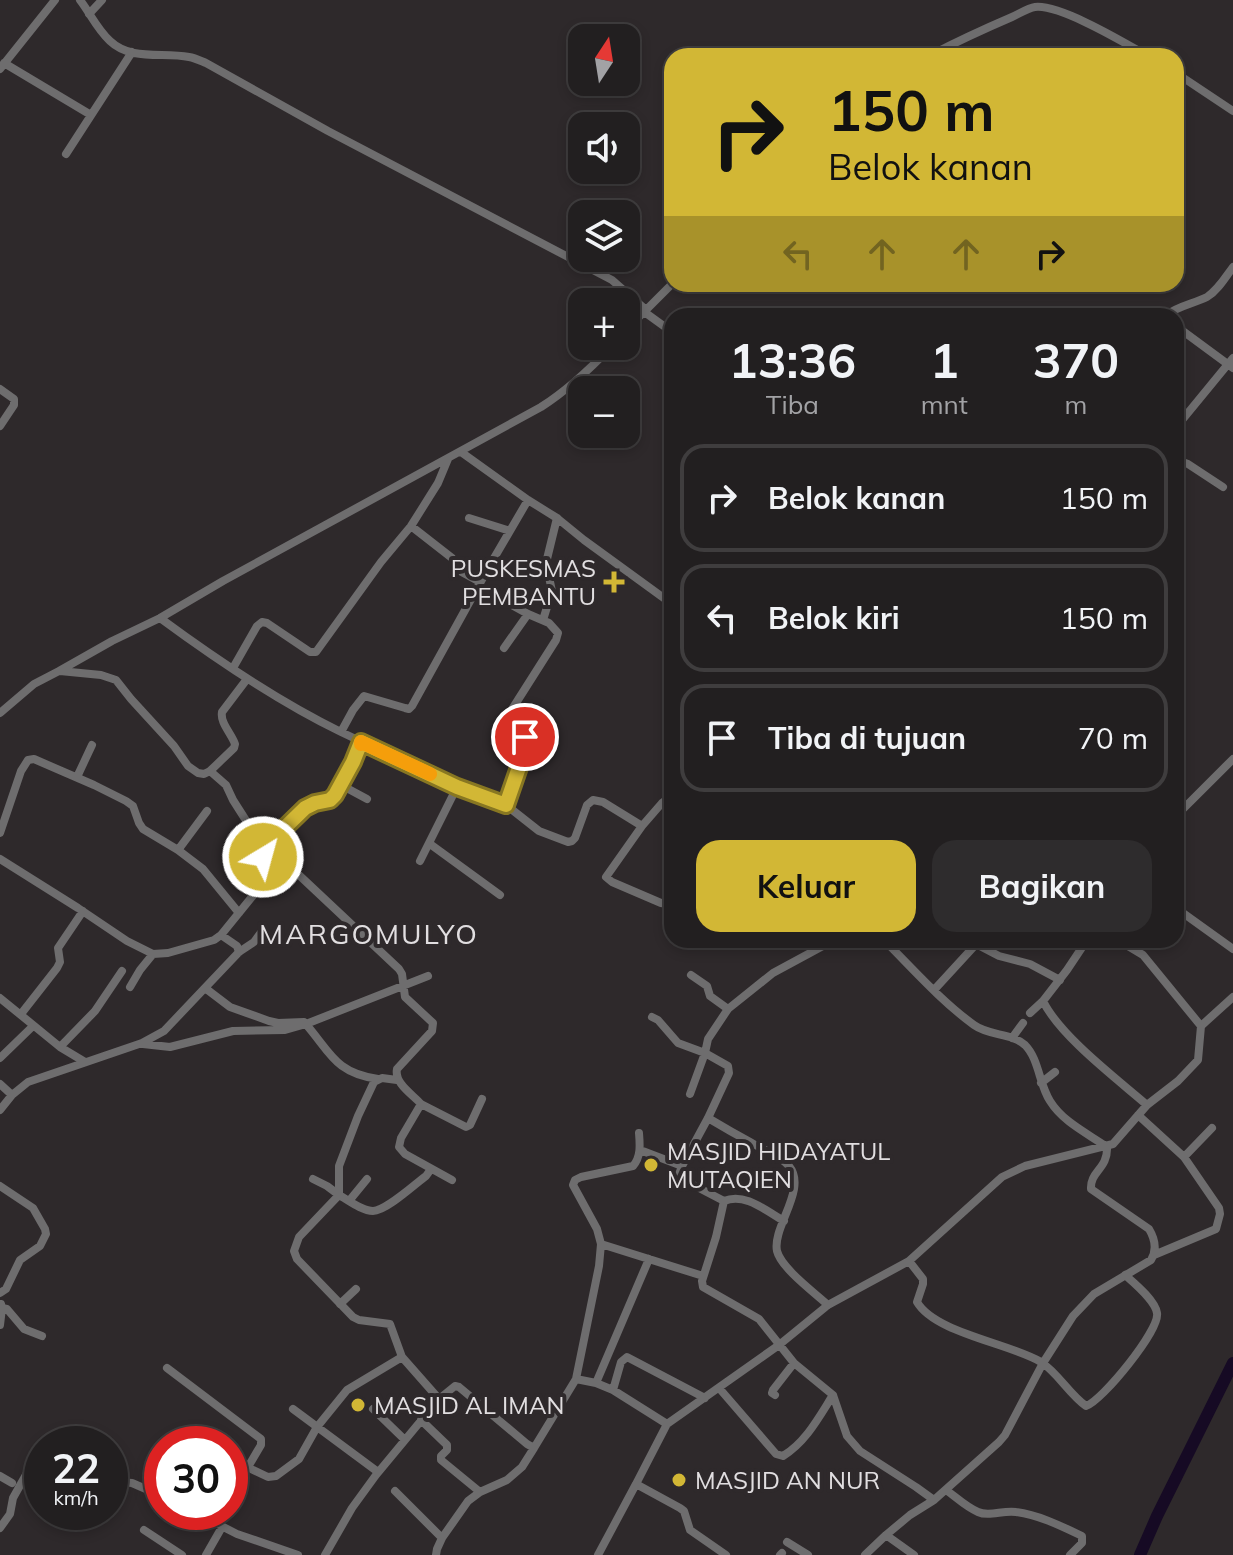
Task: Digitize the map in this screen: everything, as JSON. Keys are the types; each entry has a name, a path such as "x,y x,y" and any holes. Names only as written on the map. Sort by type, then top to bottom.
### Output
{"street":[{"path":"55,0 2,66 91,115"},
{"path":"80,0 100,31 112,43 132,52 190,57 206,63 328,131 612,280 664,326"},
{"path":"89,14 102,0"},
{"path":"945,48 1039,4 1134,48"},
{"path":"66,154 132,52"},
{"path":"1184,78 1233,111"},
{"path":"1178,308 1207,296 1233,267"},
{"path":"640,314 664,291"},
{"path":"1184,331 1231,363 1184,418"},
{"path":"0,713 34,684 160,618 562,393 599,360"},
{"path":"0,389 14,399 14,405 0,426"},
{"path":"461,452 557,518 664,598"},
{"path":"233,668 262,622 304,649 316,652 411,526 438,483 448,459"},
{"path":"1184,463 1223,487"},
{"path":"341,732 364,696 409,709 412,706 528,500"},
{"path":"469,518 510,531"},
{"path":"543,620 552,591 546,563 557,518"},
{"path":"411,526 455,561 458,570 555,628 557,636 509,714 525,733 525,750 506,805"},
{"path":"504,648 528,614"},
{"path":"160,618 303,714 457,787 506,805 539,831 572,841 587,805 593,800 603,802 642,826"},
{"path":"59,671 101,675 116,680 193,770 204,774 234,748 232,736 221,717 228,702 247,679"},
{"path":"0,859 127,941 153,954 214,940 264,882 266,848 305,808 330,800 341,785 361,742"},
{"path":"77,777 92,745"},
{"path":"0,833 21,771 28,760 34,759 133,806 143,829 203,869 239,913"},
{"path":"1184,805 1233,759"},
{"path":"210,771 226,785 251,832 266,848 399,969 405,997 433,1023 434,1027 397,1069 397,1080 421,1104 466,1127 470,1125 482,1099"},
{"path":"341,785 367,799"},
{"path":"420,861 457,787"},
{"path":"661,903 606,877 662,803"},
{"path":"178,850 207,811"},
{"path":"430,844 500,895"},
{"path":"21,1014 57,968 60,962 58,948 83,911"},
{"path":"1184,914 1233,949"},
{"path":"0,1110 28,1082 142,1043 164,1031 262,931"},
{"path":"221,935 237,946 239,952"},
{"path":"690,1094 708,1039 728,1009 773,973 819,948"},
{"path":"892,948 975,1026 1021,1041 1031,1052 1041,1083 1061,1116 1107,1147"},
{"path":"934,990 972,948"},
{"path":"987,948 999,956 1030,964 1060,980"},
{"path":"1030,1013 1060,980 1082,948"},
{"path":"1131,948 1143,955 1201,1026"},
{"path":"130,987 153,954"},
{"path":"60,1047 95,1011 122,971"},
{"path":"691,975 707,986 710,996 728,1009"},
{"path":"142,1043 170,1047 233,1031 285,1030 428,976"},
{"path":"205,988 222,1003 269,1021 302,1021 342,1068 362,1077 397,1080"},
{"path":"0,998 60,1047 85,1062"},
{"path":"598,1555 667,1424 779,1345 828,1305 909,1261 1002,1177 1025,1166 1107,1147 1120,1137 1147,1105 1178,1081 1198,1060 1201,1026 1233,998"},
{"path":"1043,1001 1053,1017 1082,1048 1147,1105"},
{"path":"652,1017 678,1043 728,1066 729,1073 678,1175 724,1201"},
{"path":"1012,1038 1023,1023"},
{"path":"0,1058 33,1026"},
{"path":"1041,1083 1055,1072"},
{"path":"378,1079 358,1116 339,1166 339,1195 299,1237 294,1251 297,1259 353,1317 390,1324 402,1357 439,1399"},
{"path":"0,1084 12,1095"},
{"path":"421,1104 399,1147 405,1154 452,1180"},
{"path":"1138,1115 1184,1157 1220,1214 1216,1229 1154,1255"},
{"path":"708,1118 788,1165 793,1189 777,1246 780,1257 828,1305"},
{"path":"1184,1157 1212,1128"},
{"path":"436,1555 442,1538 468,1501 507,1480 522,1467 576,1379 601,1244 597,1229 573,1185 581,1177 631,1168 640,1150 639,1133"},
{"path":"865,1555 886,1535 946,1490 1005,1435 1043,1363 1073,1316 1094,1294 1151,1260 1154,1255 1154,1238 1149,1229 1091,1189 1092,1178 1106,1162 1107,1147"},
{"path":"640,1150 682,1166"},
{"path":"313,1179 370,1211 381,1210 431,1169"},
{"path":"349,1201 367,1179"},
{"path":"0,1186 33,1208 46,1234 40,1246 20,1260 6,1289 0,1293"},
{"path":"724,1201 731,1198 746,1200 784,1221"},
{"path":"724,1201 703,1276 703,1287 759,1319 794,1363 833,1395 847,1436 860,1451 934,1500"},
{"path":"601,1244 703,1276"},
{"path":"596,1383 649,1259"},
{"path":"909,1261 923,1279 917,1302 928,1314 951,1327 1043,1363 1083,1404 1090,1406 1146,1341 1158,1316 1152,1302 1125,1275"},
{"path":"340,1304 356,1289"},
{"path":"0,1325 1,1305"},
{"path":"1,1305 24,1329 42,1336"},
{"path":"248,1429 261,1439 261,1445 248,1467 268,1477 276,1476 299,1459 317,1427 352,1386 402,1357"},
{"path":"613,1390 621,1362 627,1357 705,1398"},
{"path":"775,1395 773,1390 794,1363"},
{"path":"167,1368 244,1426"},
{"path":"576,1379 613,1390 667,1424"},
{"path":"325,1555 352,1508 378,1472 439,1399 455,1386 534,1448"},
{"path":"719,1388 776,1454 783,1456 810,1432 833,1395"},
{"path":"293,1409 378,1472"},
{"path":"373,1409 405,1440"},
{"path":"421,1420 447,1445 441,1460 480,1492"},
{"path":"0,1476 12,1483"},
{"path":"0,1528 10,1514 13,1498 24,1477"},
{"path":"636,1484 684,1511 690,1530 726,1555"},
{"path":"946,1490 977,1512 1029,1514 1082,1536 1082,1543 1070,1555"},
{"path":"395,1491 442,1538"},
{"path":"144,1530 182,1555"},
{"path":"206,1555 220,1530"},
{"path":"230,1530 298,1555"},
{"path":"886,1535 914,1555"},
{"path":"787,1542 808,1555"}],"waterway":[{"path":"1140,1555 1233,1363"}],"slow traffic":[{"path":"361,744 430,774"}],"place":[{"name":"PUSKESMAS PEMBANTU","path":"614,582"},
{"name":"MASJID HIDAYATUL MUTAQIEN","path":"651,1165"},
{"name":"MASJID AL IMAN","path":"358,1405"},
{"name":"MASJID AN NUR","path":"679,1480"}],"district":[{"name":"MARGOMULYO","path":"369,933"}],"route":[{"path":"263,857 267,845 305,808 330,800 335,795 361,742 457,787 506,805 525,750 525,737"}]}
